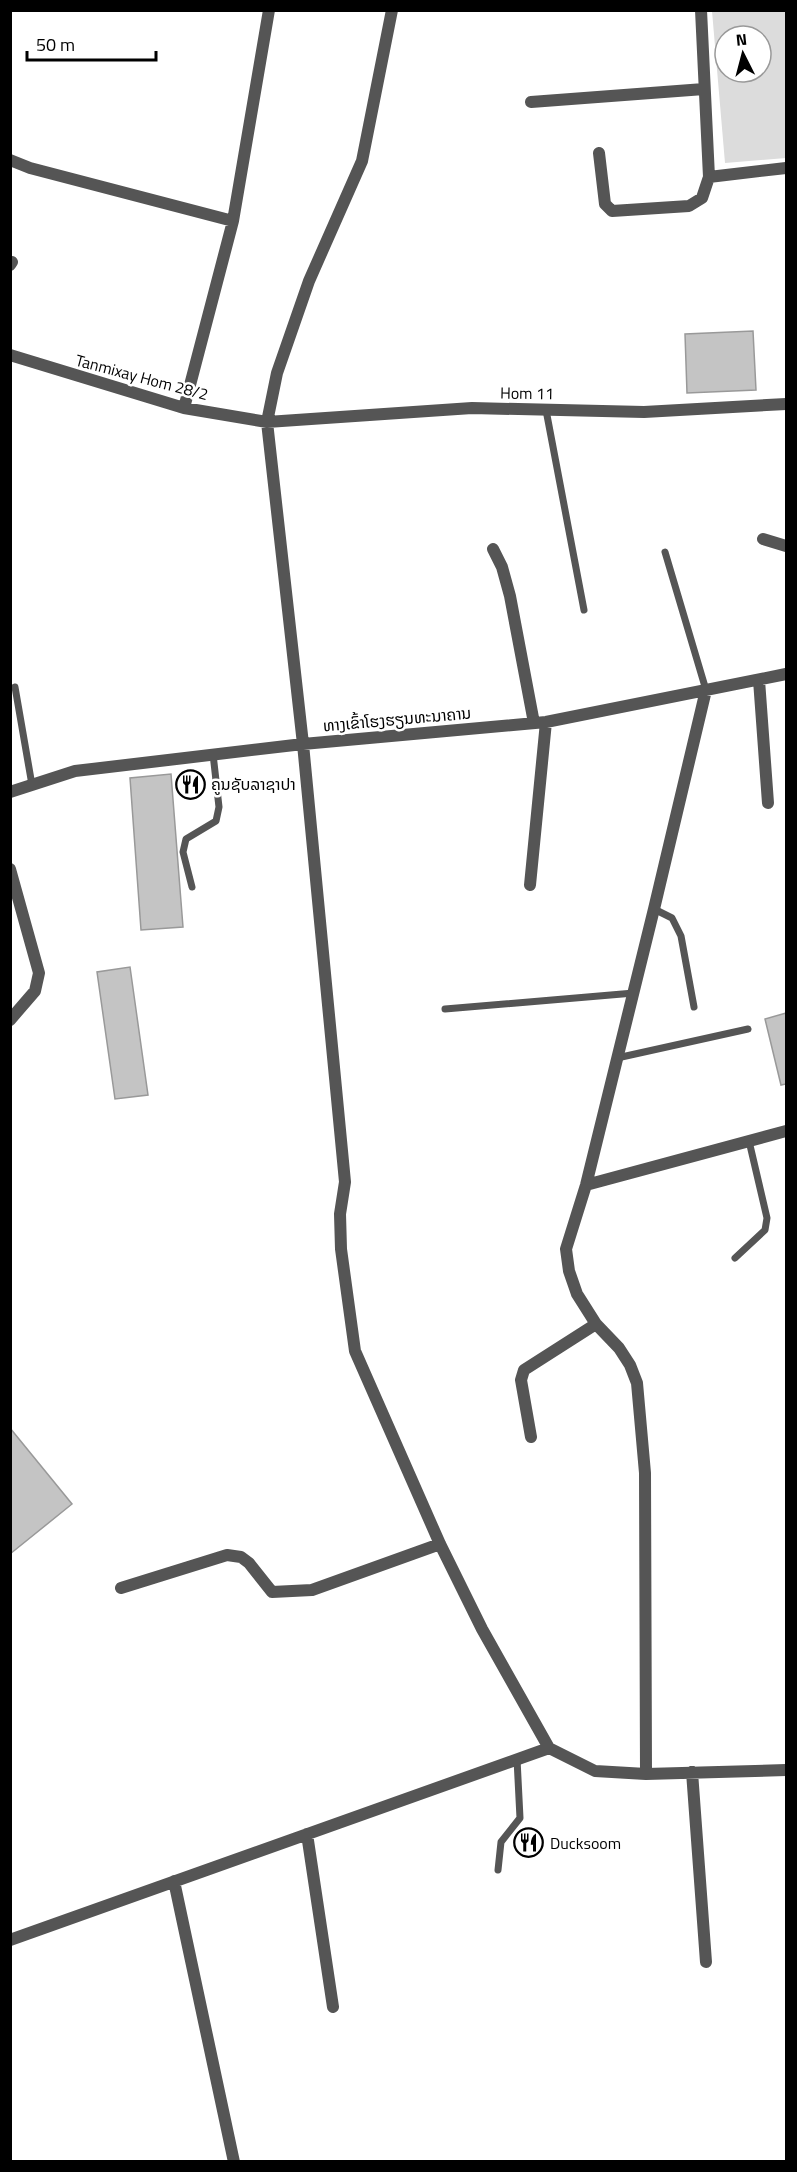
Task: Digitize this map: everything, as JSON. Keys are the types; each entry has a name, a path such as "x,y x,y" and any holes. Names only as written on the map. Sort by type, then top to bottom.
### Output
{"street":[{"path":"184,408 233,221 269,10"},
{"path":"392,10 362,161 309,281 277,373 267,422 303,744 345,1182 340,1214 341,1249 355,1351 440,1544 482,1629 549,1748 595,1771 646,1774 786,1770"},
{"path":"599,153 605,204 612,211 689,206 702,198 709,177 701,10"},
{"path":"531,102 704,89"},
{"path":"10,160 30,168 233,221"},
{"path":"709,177 786,168"},
{"name":"Tanmixay Hom 28/2","path":"10,355 184,408 267,422"},
{"name":"Hom 11","path":"267,422 472,408 644,412 786,404"},
{"path":"763,539 786,546"},
{"path":"493,549 502,567 510,596 540,723 530,885"},
{"name":"ທາງເຂົ້າໂຮງຮຽນທະນາຄານ","path":"10,792 75,771 303,744 540,723 786,674"},
{"path":"759,680 768,803"},
{"path":"646,1774 645,1473 637,1383 630,1365 619,1348 596,1324 577,1294 569,1271 566,1249 586,1185 706,690"},
{"path":"10,868 39,973 35,991 10,1020"},
{"path":"586,1185 786,1131"},
{"path":"531,1437 521,1380 524,1371 596,1324"},
{"path":"121,1588 226,1555 241,1557 249,1563 272,1592 312,1590 440,1544"},
{"path":"10,1940 549,1748"},
{"path":"692,1772 706,1962"},
{"path":"307,1834 333,2007"},
{"path":"174,1881 234,2162"}],"lane":[{"path":"546,410 585,610"},
{"path":"664,552 706,690"},
{"path":"15,687 32,785"},
{"path":"192,887 183,852 186,839 216,821 219,807 213,754"},
{"path":"654,909 672,918 681,936 694,1007"},
{"path":"445,1010 633,993"},
{"path":"617,1058 748,1029"},
{"path":"735,1258 765,1230 767,1218 748,1142"},
{"path":"498,1870 501,1842 520,1818 517,1759"}],"shaded area":[{"path":"712,11 786,11 786,158 725,163 718,84 773,84 773,24 713,24"}],"building":[{"path":"753,331 756,390 687,393 685,334"},
{"path":"171,774 183,927 141,930 130,778"},
{"path":"130,967 148,1095 115,1099 97,972"},
{"path":"786,1013 786,1084 781,1085 765,1019"},
{"path":"10,1428 72,1504 10,1554"}],"place":[{"name":"ຄູນຊັບລາຊາປາ","path":"190,784"},
{"name":"Ducksoom","path":"529,1843"}]}
